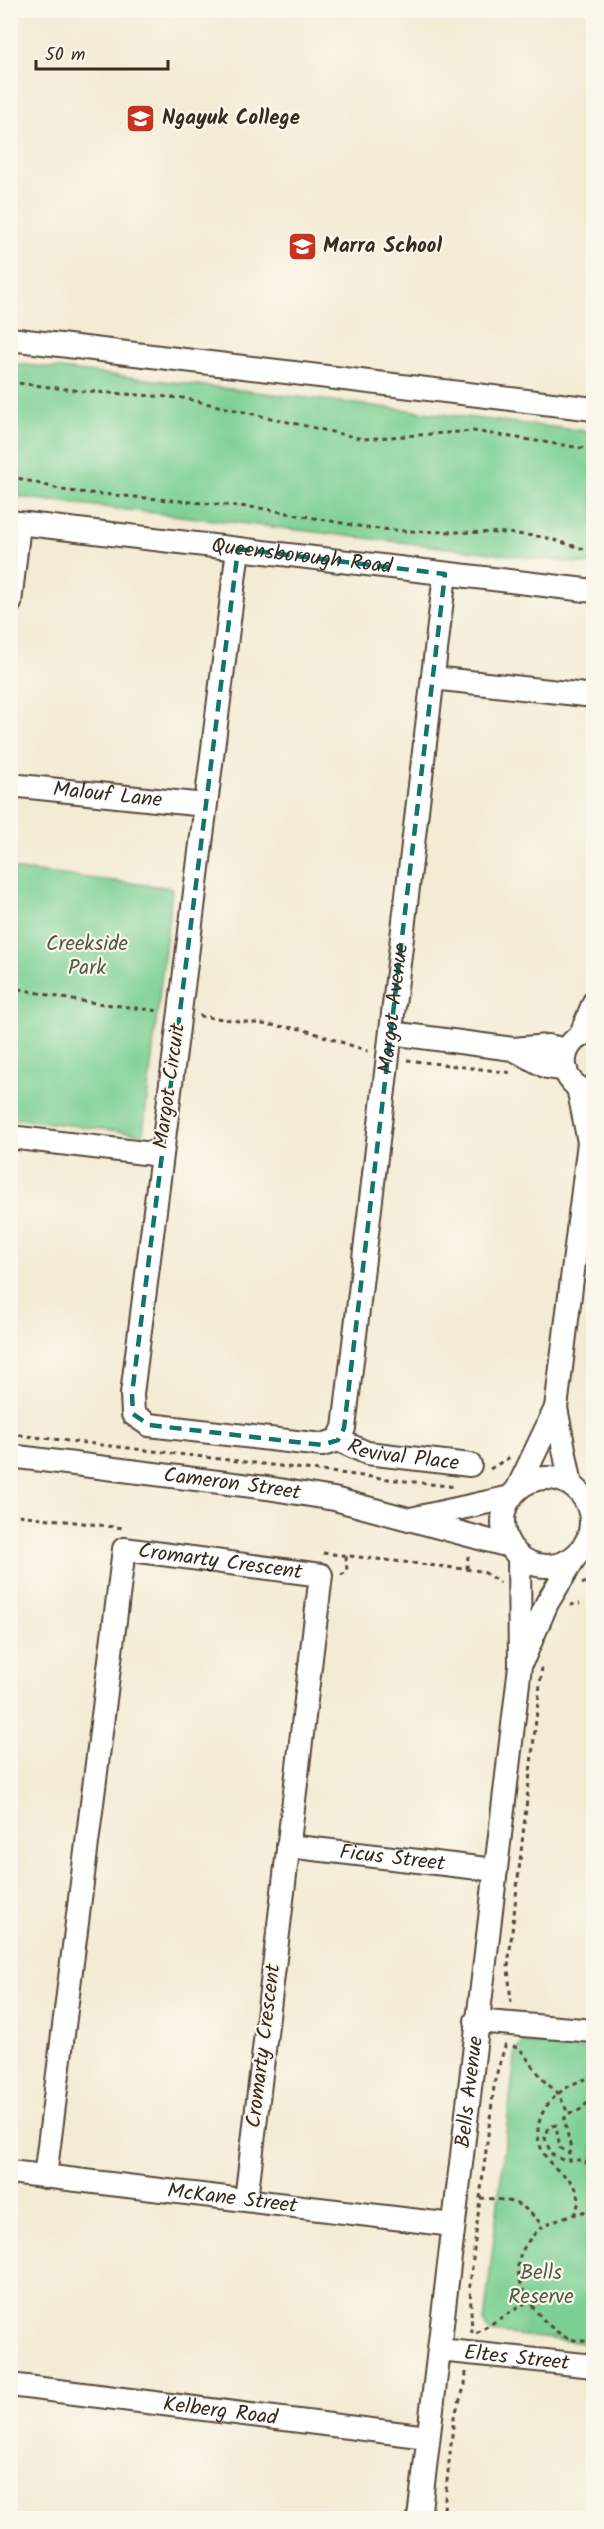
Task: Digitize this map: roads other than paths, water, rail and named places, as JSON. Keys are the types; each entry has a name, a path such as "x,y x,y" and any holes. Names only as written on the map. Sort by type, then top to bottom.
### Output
{"street":[{"path":"10,339 594,409"},
{"path":"10,603 15,523"},
{"name":"Queensborough Road","path":"15,523 594,591"},
{"name":"Margot Circuit","path":"238,549 161,1155 132,1394 133,1414 149,1425 322,1445 338,1440"},
{"name":"Margot Avenue","path":"338,1440 344,1428 445,574"},
{"path":"433,678 594,696"},
{"name":"Malouf Lane","path":"10,785 205,805"},
{"path":"571,1485 556,1408 591,1136 580,1061 594,1002"},
{"path":"391,1033 513,1049 548,1047 580,1061"},
{"path":"10,1137 161,1155"},
{"path":"520,1666 514,1552 503,1532 502,1516 556,1408"},
{"name":"Revival Place","path":"338,1440 367,1454 470,1465"},
{"name":"Cameron Street","path":"10,1456 334,1499 514,1552"},
{"name":"Cameron Street","path":"10,1464 56,1463"},
{"path":"406,1520 514,1493 530,1481 544,1478 558,1479 571,1485 585,1500 591,1520 587,1540 547,1603 520,1666"},
{"name":"Cromarty Crescent","path":"45,2177 124,1549 321,1575 246,2200"},
{"path":"514,1552 532,1564 548,1567 563,1564 575,1557"},
{"name":"Bells Avenue","path":"419,2518 476,2021 520,1666"},
{"name":"Ficus Street","path":"288,1846 495,1870"},
{"path":"476,2021 594,2031"},
{"name":"McKane Street","path":"10,2172 453,2225"},
{"name":"Eltes Street","path":"438,2350 594,2366"},
{"name":"Kelberg Road","path":"10,2385 428,2437"}],"place":[{"name":"Ngayuk College","path":"141,118"},
{"name":"Marra School","path":"302,246"}],"park label":[{"name":"Creekside Park","path":"87,956"},
{"name":"Bells Reserve","path":"541,2285"}]}
